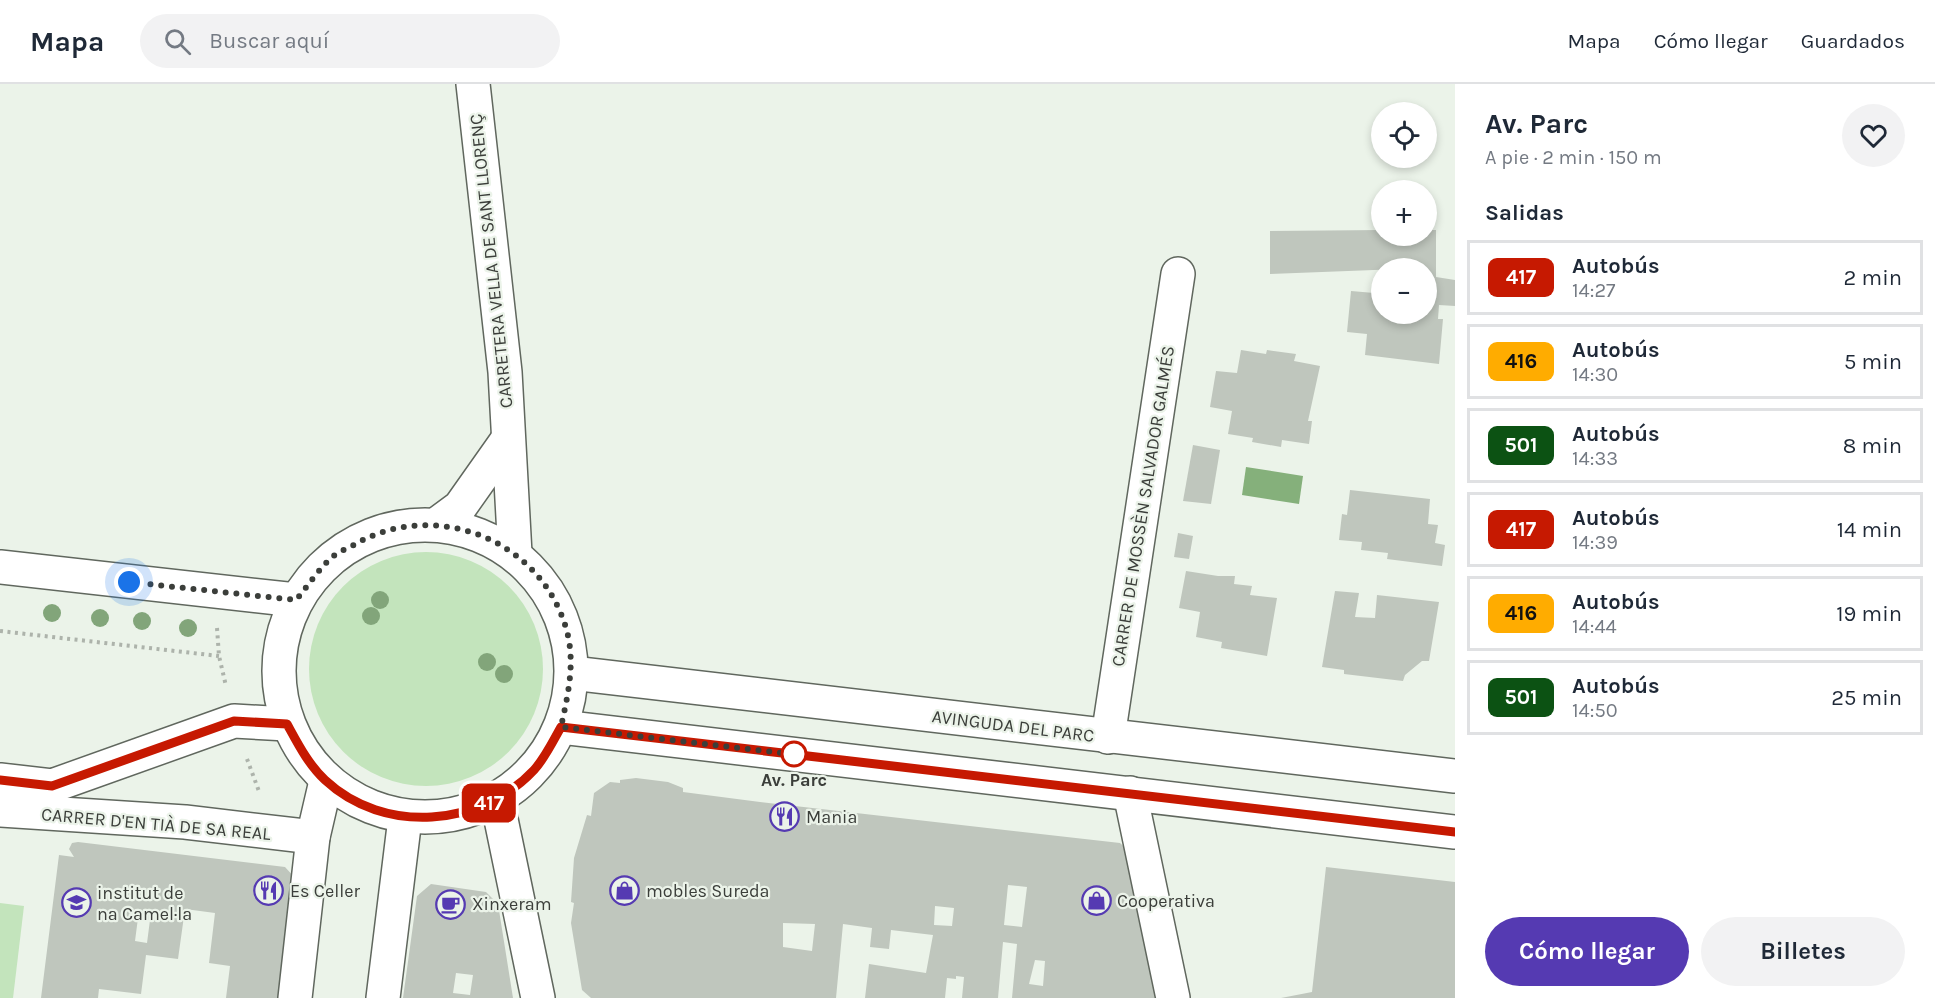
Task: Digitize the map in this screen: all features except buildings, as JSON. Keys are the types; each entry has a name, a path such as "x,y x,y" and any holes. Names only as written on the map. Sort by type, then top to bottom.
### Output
{"main road":[{"name":"CARRETERA VELLA DE SANT LLORENÇ","path":"473,84 505,372 515,554"},
{"name":"CARRER DE MOSSÈN SALVADOR GALMÉS","path":"1108,737 1178,274"},
{"path":"436,524 460,507 508,439"},
{"path":"436,524 478,533 515,554 546,587 566,628 572,673 561,727 535,769 497,800 453,816 405,818 363,805 326,781 303,755 287,724 278,661 296,600 332,557 382,531 436,524"},
{"path":"0,567 296,600"},
{"name":"AVINGUDA DEL PARC","path":"572,673 1455,776"},
{"name":"CARRER D'EN TIÀ DE SA REAL","path":"0,780 52,786 234,721 287,724"},
{"path":"561,727 1455,832"},
{"path":"294,998 313,837 326,781"},
{"path":"1130,793 1173,998"},
{"path":"497,800 538,998"},
{"name":"CARRER D'EN TIÀ DE SA REAL","path":"0,810 185,822 313,837"},
{"path":"383,998 405,818"}],"path":[{"path":"0,631 219,657"}],"shaded area":[{"path":"1246,467 1303,476 1299,504 1242,495"},
{"path":"426,552 449,554 471,561 491,572 509,586 523,604 534,624 541,646 543,669 541,692 534,714 523,734 509,752 491,766 471,777 449,784 426,786 403,784 381,777 361,766 343,752 329,734 318,714 311,692 309,669 311,646 318,624 329,604 343,586 361,572 381,561 403,554"},
{"path":"0,903 24,906 13,998 0,998"}],"bus line":[{"name":"417","path":"0,780 52,786 234,721 287,724 303,755 326,781 363,805 405,818 453,816 497,800 535,769 561,727 1455,832"}],"place":[{"name":"Av. Parc","path":"794,754"},
{"name":"Mania","path":"785,817"},
{"name":"Es Celler","path":"269,891"},
{"name":"mobles Sureda","path":"625,891"},
{"name":"Cooperativa","path":"1096,901"},
{"name":"institut de na Camel·la","path":"76,903"},
{"name":"Xinxeram","path":"451,904"}],"route":[{"path":"129,582 296,600 332,557 382,531 436,524 478,533 515,554 546,587 566,628 572,673 561,727 798,755 794,754"}]}
